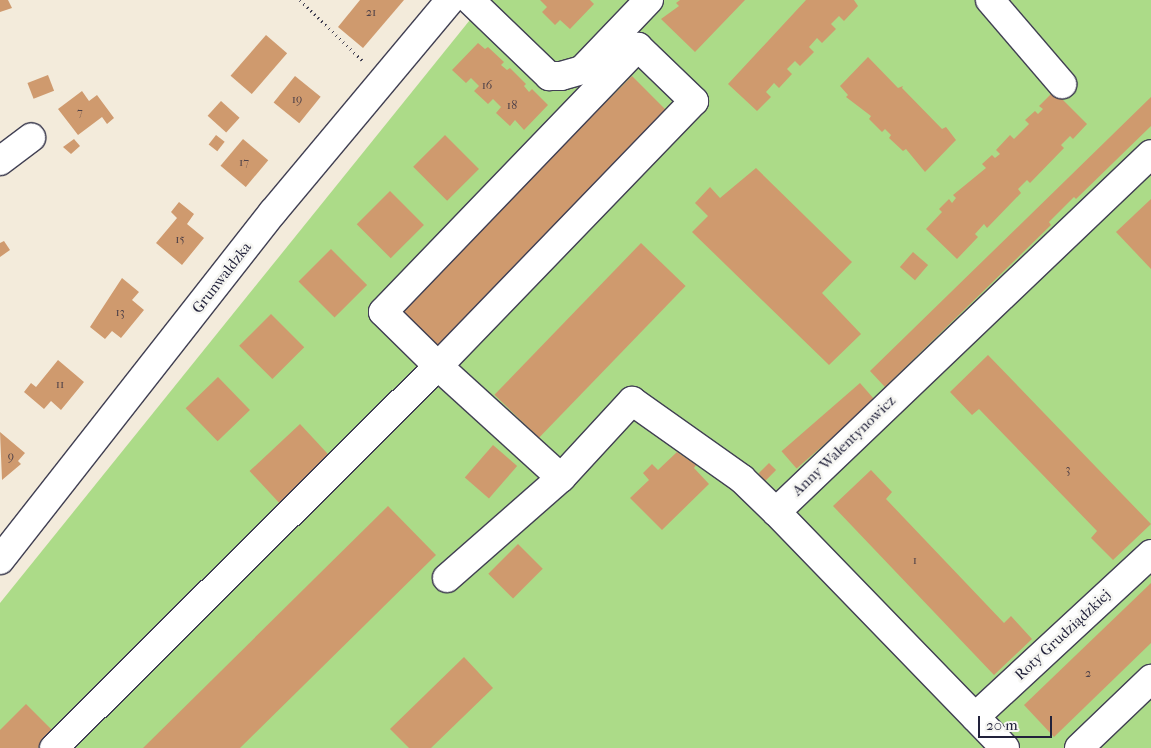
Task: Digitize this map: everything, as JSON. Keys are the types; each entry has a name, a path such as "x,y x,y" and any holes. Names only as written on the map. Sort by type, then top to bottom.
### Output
{"street":[{"name":"Grunwaldzka","path":"0,560 273,212 450,0"},
{"path":"470,0 549,76 582,70 649,0"},
{"path":"990,0 1062,84"},
{"path":"54,748 438,366 694,101 638,47 383,312 438,366 561,478"},
{"path":"0,161 31,138"},
{"name":"Anny Walentynowicz","path":"776,512 1148,161"},
{"path":"447,578 561,478 632,401 742,479 1005,748"},
{"name":"Roty Grudziądzkiej","path":"975,717 1151,554"},
{"path":"1079,748 1151,679"}],"path":[{"path":"300,0 383,80"}],"green space":[{"path":"486,0 1151,0 1151,748 0,748 0,603"}],"building":[{"path":"0,0 8,0 12,8 0,12"},
{"path":"360,0 404,0 363,48 338,27"},
{"path":"540,0 590,0 594,4 570,29 560,20 555,25 542,12 547,7"},
{"path":"680,0 745,0 695,52 661,19 679,6 676,3"},
{"path":"806,0 854,0 858,6 844,21 839,16 831,24 836,29 822,43 817,38 809,47 814,52 800,66 795,61 787,69 792,74 779,88 774,83 766,92 771,97 757,111 728,84"},
{"path":"266,35 287,53 252,94 231,76"},
{"path":"478,43 485,49 488,47 504,62 501,65 507,70 510,68 526,84 524,86 529,92 532,89 548,105 524,130 515,120 510,126 496,113 501,107 493,99 488,104 474,91 479,86 471,78 466,83 452,70"},
{"path":"868,57 898,88 903,86 902,88 942,129 946,127 956,140 925,172 906,149 903,151 889,138 891,135 885,129 882,132 869,119 871,116 846,97 848,95 840,86"},
{"path":"48,75 54,91 34,99 27,83"},
{"path":"295,76 321,97 299,123 274,102"},
{"path":"632,76 670,114 433,352 394,314"},
{"path":"82,91 89,101 97,95 114,118 107,124 102,117 78,135 58,109"},
{"path":"1054,91 1087,124 1073,139 1070,136 1061,145 1064,148 1030,183 1027,180 1018,189 1021,193 987,228 984,224 975,234 978,237 957,259 926,229 942,212 939,209 949,199 952,203 956,198 953,195 986,168 982,164 992,155 995,158 1000,154 996,150 1010,135 1014,139 1029,124 1025,120 1035,111 1038,114 1043,109 1039,106"},
{"path":"1151,97 1151,126 1076,199 1074,197 1049,222 1051,225 885,387 870,371"},
{"path":"221,101 240,118 226,133 208,116"},
{"path":"216,135 225,142 217,151 209,144"},
{"path":"445,135 479,169 447,201 413,167"},
{"path":"74,139 80,146 71,154 63,147"},
{"path":"243,139 268,160 246,187 221,166"},
{"path":"756,168 852,262 822,293 861,334 829,365 692,232 708,216 695,203 710,187 720,198"},
{"path":"390,191 424,225 391,258 357,224"},
{"path":"1151,199 1151,269 1116,232"},
{"path":"179,202 194,214 187,224 204,238 182,265 156,243 177,218 171,212"},
{"path":"4,241 10,250 0,257 0,243"},
{"path":"641,243 686,286 539,438 494,395"},
{"path":"331,249 367,285 335,318 298,282"},
{"path":"913,252 928,265 915,280 900,267"},
{"path":"122,278 139,292 132,300 144,310 121,338 112,331 105,339 90,327"},
{"path":"271,314 304,347 272,379 239,346"},
{"path":"988,355 1151,524 1113,560 1091,538 1097,531 979,409 972,415 950,392"},
{"path":"58,360 84,382 61,410 51,401 44,409 24,392 31,383 36,387"},
{"path":"218,377 250,410 218,441 186,408"},
{"path":"860,383 875,400 797,469 782,451"},
{"path":"300,424 331,457 280,504 250,471"},
{"path":"0,432 25,453 18,461 21,464 2,480"},
{"path":"493,445 517,466 489,498 465,477"},
{"path":"677,452 696,465 694,468 709,484 662,530 630,498 649,480 643,473 652,464 658,470"},
{"path":"769,463 776,470 765,481 758,474"},
{"path":"871,470 892,492 886,499 1004,623 1011,616 1032,639 994,675 833,506"},
{"path":"388,506 436,555 240,748 143,748"},
{"path":"518,544 543,569 513,598 488,574"},
{"path":"1151,583 1151,643 1054,737 1024,705"},
{"path":"464,657 493,688 431,748 409,748 390,729"},
{"path":"26,704 54,732 38,748 0,748 0,730"}]}
